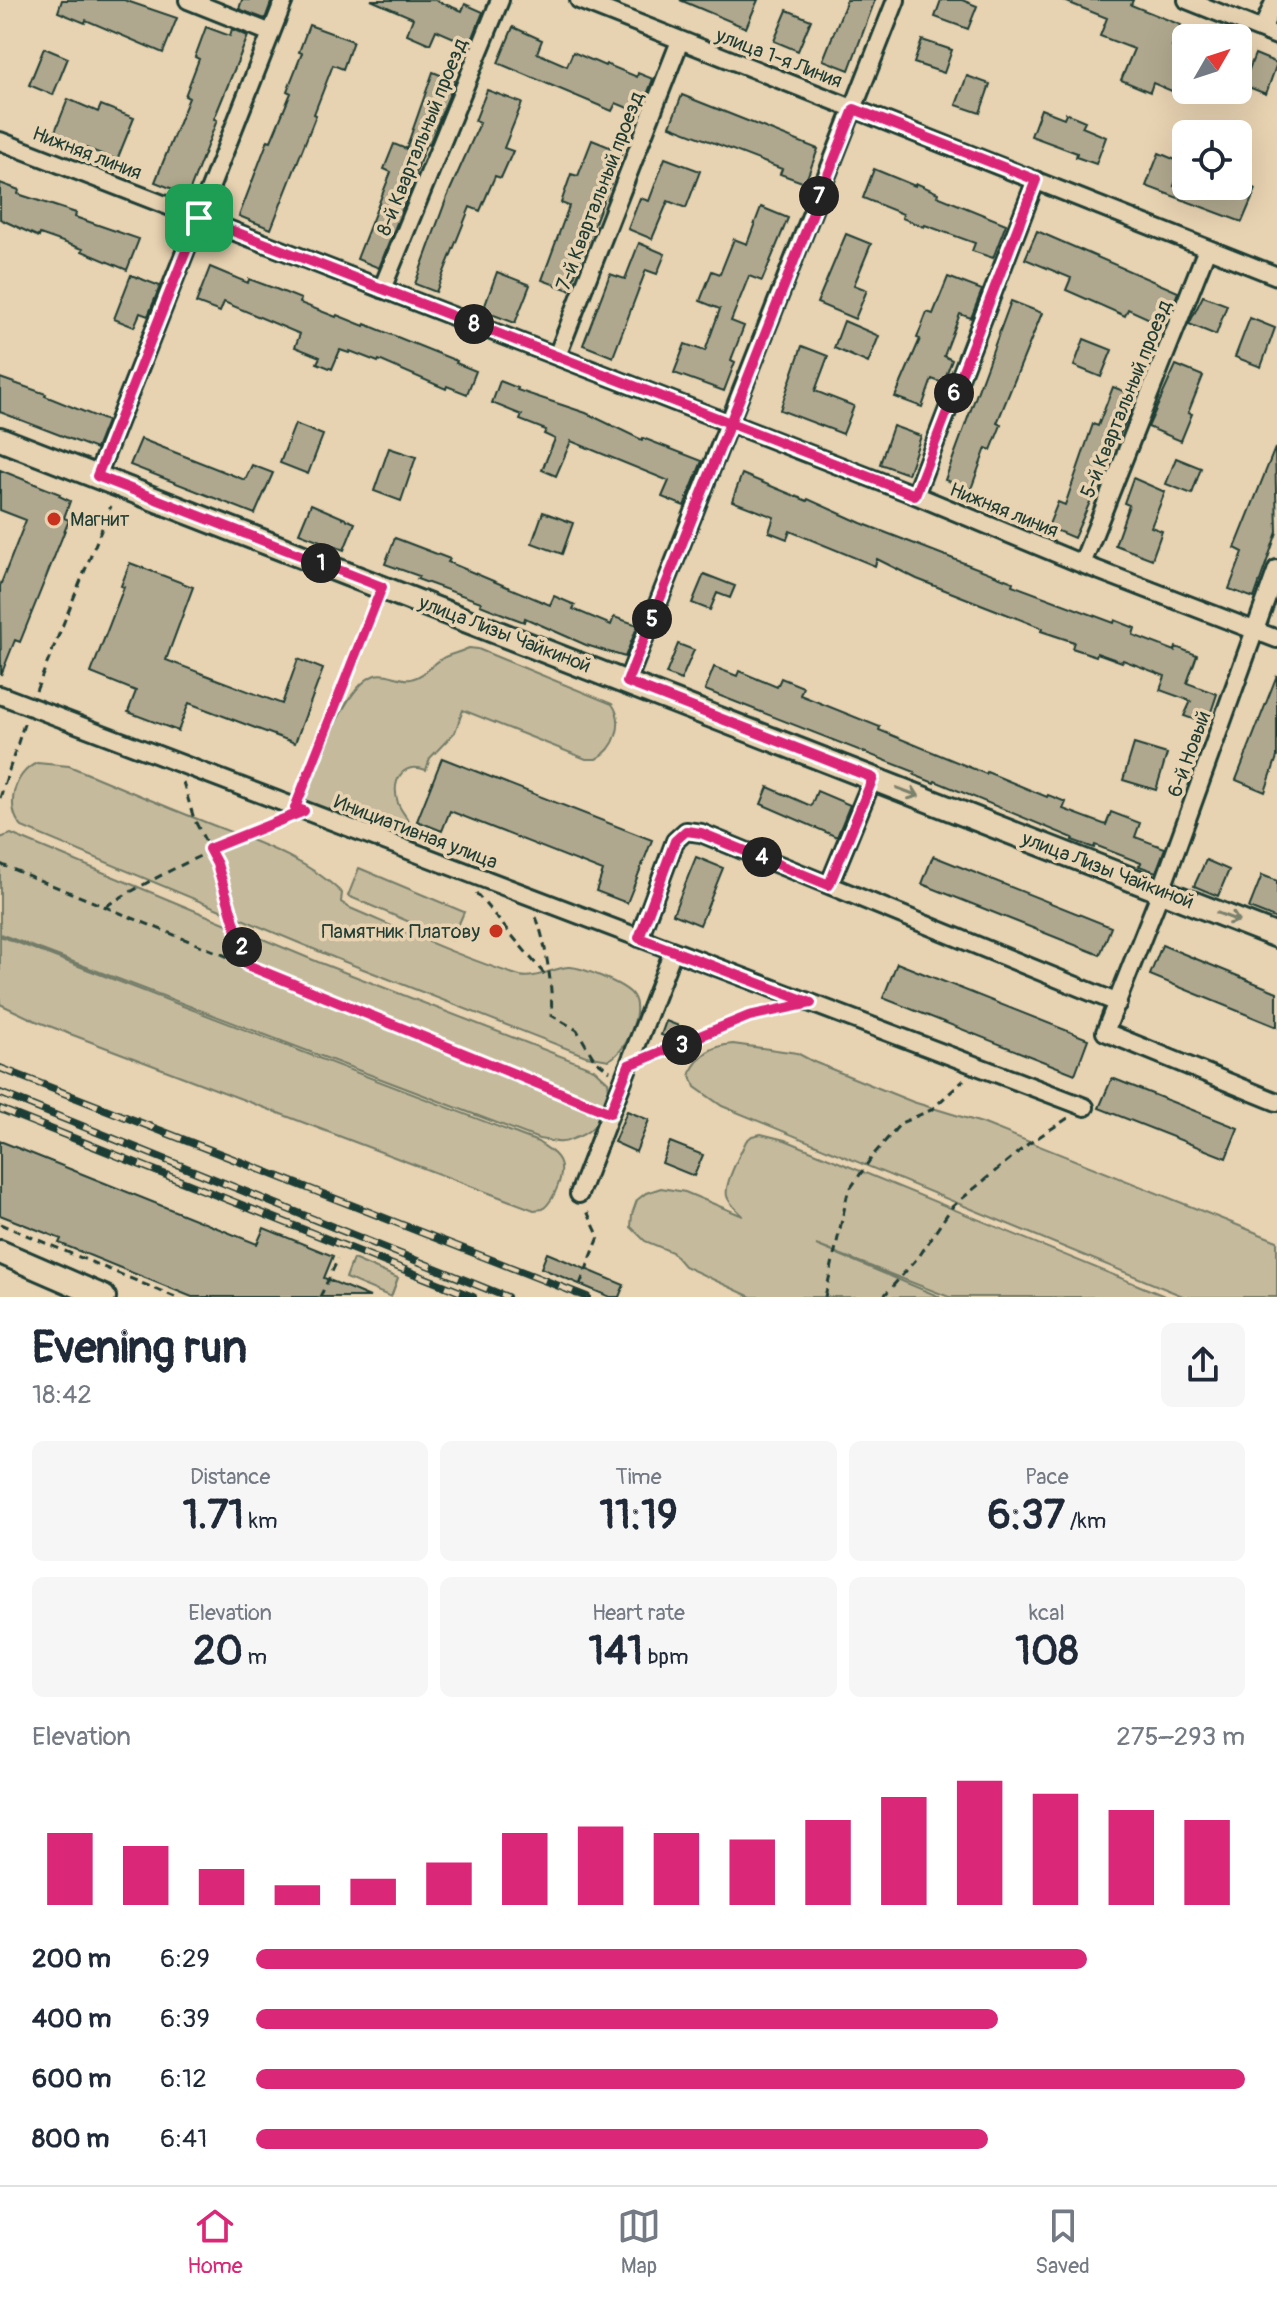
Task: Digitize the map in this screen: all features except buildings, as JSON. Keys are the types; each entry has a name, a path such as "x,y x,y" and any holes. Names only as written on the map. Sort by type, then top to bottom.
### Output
{"main road":[{"name":"улица Лизы Чайкиной","path":"0,439 1277,936"},
{"path":"0,1252 104,1297"}],"street":[{"path":"188,0 271,33"},
{"path":"97,476 284,0"},
{"name":"8-й Квартальный проезд","path":"382,289 500,0"},
{"name":"улица 1-я Линия","path":"579,0 1277,276"},
{"path":"627,682 896,0"},
{"path":"1187,0 1270,33 1275,0"},
{"name":"7-й Квартальный проезд","path":"557,356 680,41"},
{"name":"Нижняя линия","path":"0,141 915,495 1277,639"},
{"path":"915,495 1036,180"},
{"name":"5-й Квартальный проезд","path":"1082,564 1207,249"},
{"name":"6-й Новый","path":"1161,891 1277,569"},
{"name":"Инициативная улица","path":"0,695 1085,1107"},
{"path":"829,885 873,778"},
{"path":"639,938 675,841 686,831 701,833 1118,1003"},
{"path":"1161,891 1105,1032 1277,1102"},
{"path":"579,1194 673,951"}],"path":[{"path":"0,798 30,707 111,506"},
{"path":"105,907 209,849 300,809 382,587"},
{"path":"177,763 194,819 217,864 247,965"},
{"path":"0,864 610,1113"},
{"path":"452,867 549,979"},
{"path":"527,896 541,930 553,1002 551,1015 577,1030 594,1059 626,1073 749,1016 811,1003"},
{"path":"825,1297 848,1192 874,1154 901,1123 931,1110 962,1085 972,1064"},
{"path":"883,1297 920,1255 952,1207 1028,1144 1085,1107"},
{"path":"575,1297 599,1237 579,1194"},
{"path":"0,1224 175,1297"},
{"path":"320,1297 338,1259"}],"shaded area":[{"path":"469,648 612,704 618,727 609,749 596,759 586,759 463,710 455,732 430,758 426,770 411,768 400,775 396,795 410,825 398,837 389,838 307,804 306,796 333,728 363,682 379,674 407,679 416,677 442,658"},
{"path":"37,763 69,766 275,850 327,880 342,893 341,902 350,908 477,961 526,977 568,967 603,977 622,987 635,999 636,1015 629,1036 621,1050 609,1060 586,1056 335,958 22,827 14,811 14,792 22,775"},
{"path":"11,834 318,962 594,1069 608,1082 607,1100 602,1113 592,1128 575,1138 563,1142 539,1139 0,934 0,838"},
{"path":"359,868 464,912 452,940 348,896"},
{"path":"0,936 538,1142 552,1152 561,1165 555,1193 543,1209 534,1210 36,1021 0,1004"},
{"path":"733,1044 797,1053 913,1102 982,1123 1277,1241 1277,1297 1185,1297 722,1106 695,1087 690,1073 707,1052"},
{"path":"761,1134 785,1140 1167,1297 949,1297 816,1245 940,1297 751,1297 684,1266 672,1252 645,1241 631,1227 637,1200 661,1188 685,1192 743,1216 728,1199 728,1184 746,1141"},
{"path":"353,1259 398,1278 391,1297 346,1278"}],"railway":[{"path":"0,1068 587,1297"},
{"path":"0,1093 507,1297"},
{"path":"0,1109 473,1297"}],"place":[{"name":"Магнит","path":"54,519"},
{"name":"Памятник Платову","path":"496,931"}],"route":[{"path":"199,218 97,476 382,587 295,808 304,811 209,849 217,864 247,965 610,1113 629,1065 749,1016 811,1003 639,938 675,841 686,831 701,833 829,885 873,778 627,682 730,423 915,495 1036,180 854,109 730,423 199,218"}]}
